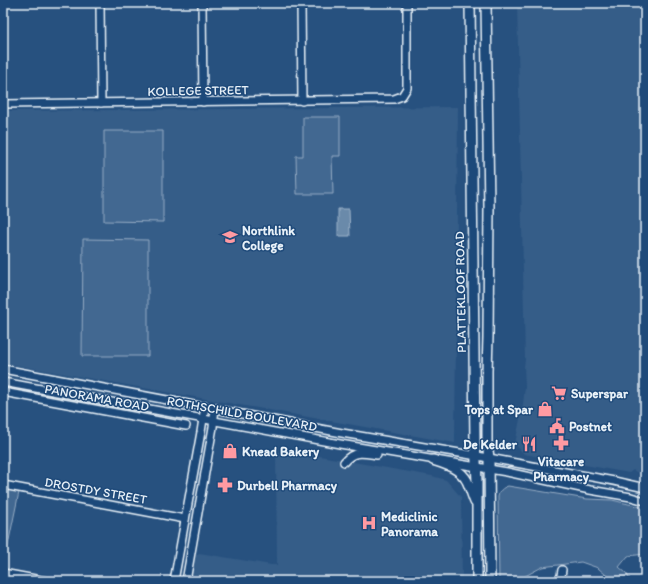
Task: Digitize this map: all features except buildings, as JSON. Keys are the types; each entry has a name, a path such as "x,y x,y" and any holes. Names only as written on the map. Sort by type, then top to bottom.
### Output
{"main road":[{"name":"PLATTEKLOOF ROAD","path":"470,3 475,441 477,467 477,581"},
{"name":"PLATTEKLOOF ROAD","path":"486,3 489,208 487,371 490,581"},
{"path":"433,460 452,467 462,475 468,484 477,509"}],"street":[{"path":"100,3 101,103"},
{"path":"202,3 203,102"},
{"path":"302,3 302,101"},
{"name":"KOLLEGE STREET","path":"3,104 302,101 399,98 405,92 408,83 407,3"},
{"name":"ROTHSCHILD BOULEVARD","path":"3,368 342,433 489,458 645,488"},
{"name":"ROTHSCHILD BOULEVARD","path":"3,382 489,469 645,501"},
{"name":"PANORAMA ROAD","path":"3,392 186,426"},
{"path":"174,581 205,406"},
{"path":"186,581 215,408"},
{"path":"344,462 356,453 390,457 405,455"},
{"name":"DROSTDY STREET","path":"3,485 185,519"},
{"path":"560,581 562,570"},
{"path":"3,573 46,581"}],"shaded area":[{"path":"517,3 645,3 645,477 633,470 629,473 524,454 515,444 525,387"},
{"name":"Northlink College","path":"458,107 455,443 3,363 3,111"},
{"path":"303,117 340,117 340,156 332,156 333,194 297,194 296,156 303,156"},
{"path":"104,131 163,131 163,222 104,221"},
{"path":"338,209 349,209 350,236 338,236"},
{"path":"83,239 148,240 148,356 82,356"},
{"name":"Mediclinic Panorama","path":"276,452 297,452 432,476 446,480 461,497 462,581 189,581 194,556 199,553 277,565"},
{"path":"508,486 587,499 612,500 645,508 645,554 628,556 619,567 626,573 631,581 613,581 598,568 581,562 542,567 516,581 499,581 498,497 501,490"},
{"path":"3,489 19,492 3,569"}],"place":[{"name":"Northlink College","path":"230,237"},
{"name":"Superspar","path":"559,393"},
{"name":"Tops at Spar","path":"545,409"},
{"name":"Postnet","path":"557,426"},
{"name":"Vitacare Pharmacy","path":"561,443"},
{"name":"De Kelder","path":"529,444"},
{"name":"Knead Bakery","path":"230,451"},
{"name":"Durbell Pharmacy","path":"225,485"},
{"name":"Mediclinic Panorama","path":"369,523"}]}
